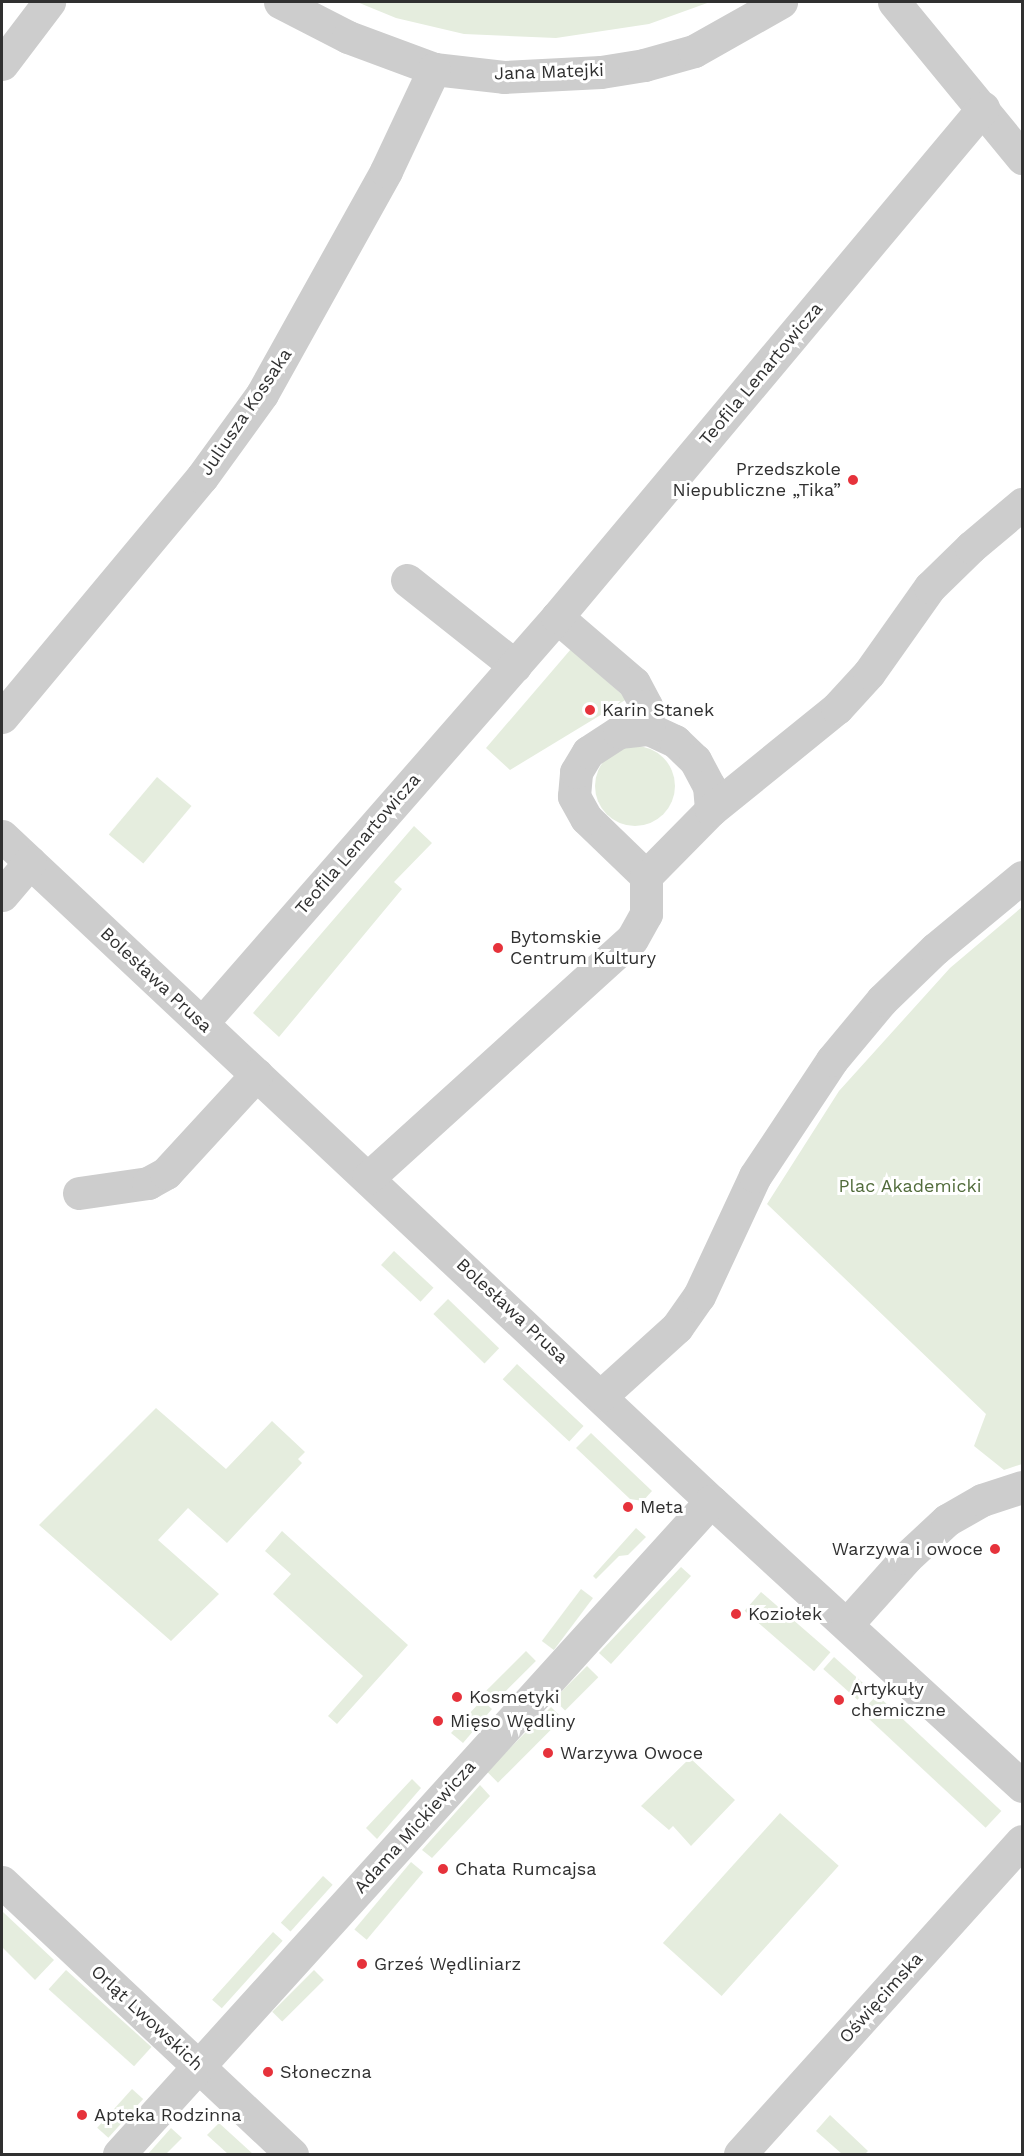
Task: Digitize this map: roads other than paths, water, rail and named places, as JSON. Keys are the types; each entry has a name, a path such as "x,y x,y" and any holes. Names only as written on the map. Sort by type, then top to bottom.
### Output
{"street":[{"path":"7,44 49,2"},
{"name":"Jana Matejki","path":"280,2 348,37 434,69 504,77 600,72 644,65 694,51 781,2"},
{"path":"894,2 1023,158"},
{"name":"Juliusza Kossaka","path":"2,717 202,477 262,394 386,171 434,69"},
{"name":"Teofila Lenartowicza","path":"202,1023 557,617 983,108"},
{"path":"368,1178 632,939 646,914 646,876 711,810 837,708 870,673 930,587 971,547 1023,504"},
{"path":"407,580 515,666"},
{"path":"557,617 634,683 646,706 649,729"},
{"path":"646,876 586,818 574,796 576,772 588,752 619,732 649,729 675,741 695,760 709,786 711,810"},
{"name":"Bolesława Prusa","path":"2,836 602,1395 711,1501 1023,1786"},
{"path":"2,895 30,862"},
{"path":"602,1395 677,1327 699,1296 755,1176 832,1060 897,985 1023,877"},
{"path":"79,1193 148,1184 166,1173 257,1074"},
{"path":"847,1624 906,1558 947,1520 982,1500 1023,1487"},
{"name":"Adama Mickiewicza","path":"119,2154 711,1501"},
{"name":"Oświęcimska","path":"740,2154 1023,1841"},
{"name":"Orląt Lwowskich","path":"2,1882 292,2154"}],"place":[{"name":"Przedszkole Niepubliczne „Tika”","path":"853,480"},
{"name":"Karin Stanek","path":"590,710"},
{"name":"Bytomskie Centrum Kultury","path":"498,948"},
{"name":"Meta","path":"628,1507"},
{"name":"Warzywa i owoce","path":"995,1549"},
{"name":"Koziołek","path":"736,1614"},
{"name":"Kosmetyki","path":"457,1697"},
{"name":"Artykuły chemiczne","path":"839,1700"},
{"name":"Mięso Wędliny","path":"438,1721"},
{"name":"Warzywa Owoce","path":"548,1753"},
{"name":"Chata Rumcajsa","path":"443,1869"},
{"name":"Grześ Wędliniarz","path":"362,1964"},
{"name":"Słoneczna","path":"268,2072"},
{"name":"Apteka Rodzinna","path":"82,2115"}],"park label":[{"name":"Plac Akademicki","path":"910,1186"}]}
